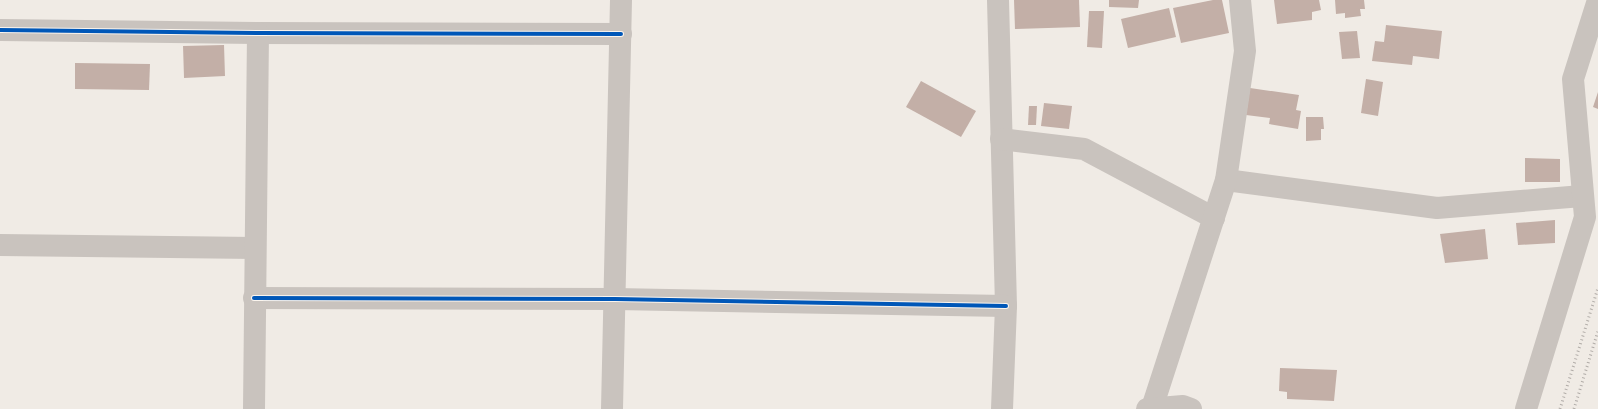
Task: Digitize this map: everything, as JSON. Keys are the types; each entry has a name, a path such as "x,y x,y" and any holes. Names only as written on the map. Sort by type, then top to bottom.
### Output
{"street":[{"path":"612,409 621,0"},
{"path":"998,0 1006,306 1002,409"},
{"path":"1191,409 1183,406 1149,409 1226,180 1245,52 1240,0"},
{"path":"1526,409 1585,217 1573,80 1598,0"},
{"path":"0,30 258,33 621,34"},
{"path":"254,409 258,33"},
{"path":"1001,139 1084,149 1214,218"},
{"path":"1226,180 1436,208 1582,196"},
{"path":"0,246 255,248"},
{"path":"254,298 615,299 1006,306"}],"building":[{"path":"1014,0 1079,0 1080,27 1015,29"},
{"path":"1109,0 1139,0 1138,8 1109,7"},
{"path":"1213,0 1222,0 1229,33 1181,43 1173,8"},
{"path":"1274,0 1319,0 1321,10 1312,12 1312,20 1277,24"},
{"path":"1335,0 1364,0 1365,9 1360,9 1361,16 1345,18 1345,13 1336,14"},
{"path":"1169,8 1176,37 1128,48 1121,19"},
{"path":"1089,11 1104,11 1102,48 1087,47"},
{"path":"1386,25 1442,31 1439,59 1413,56 1412,65 1372,61 1375,41 1384,42"},
{"path":"1357,31 1360,58 1342,59 1339,32"},
{"path":"224,45 225,76 184,78 183,46"},
{"path":"75,63 150,64 149,90 75,89"},
{"path":"1366,79 1383,82 1378,116 1361,113"},
{"path":"921,81 976,111 961,137 906,107"},
{"path":"1250,88 1299,95 1296,110 1301,111 1298,129 1269,124 1270,118 1246,115"},
{"path":"1598,92 1598,109 1593,107"},
{"path":"1044,103 1072,106 1069,129 1041,126"},
{"path":"1029,106 1037,106 1036,125 1028,125"},
{"path":"1306,117 1323,117 1324,129 1321,129 1321,140 1306,141"},
{"path":"1525,158 1560,159 1560,182 1525,182"},
{"path":"1555,220 1555,243 1518,245 1516,223"},
{"path":"1485,229 1488,259 1445,263 1440,234"},
{"path":"1280,368 1337,370 1334,401 1287,399 1287,392 1279,391"}],"railway":[{"path":"1560,409 1598,288"},
{"path":"1574,409 1598,331"}],"cycle path":[{"path":"0,30 258,33 621,34"},
{"path":"254,298 615,299 1006,306"}]}
